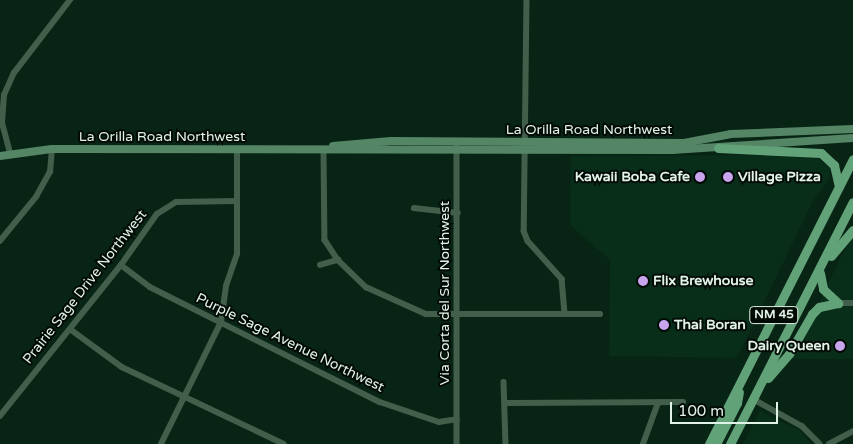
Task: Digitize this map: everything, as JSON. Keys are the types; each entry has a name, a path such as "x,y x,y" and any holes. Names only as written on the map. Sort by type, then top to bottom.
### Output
{"main road":[{"path":"718,148 821,153 834,165 839,186"},
{"name":"NM 45","path":"709,444 853,159"},
{"name":"NM 45","path":"730,444 822,268 853,202"},
{"path":"838,303 823,289 822,268 853,230"},
{"path":"758,390 789,354 812,314 819,307 838,303"},
{"path":"716,444 737,403 741,382"}],"street":[{"path":"10,153 2,122 4,95 14,73 70,0"},
{"path":"527,0 524,231 528,241 562,279 565,314"},
{"name":"La Orilla Road Northwest","path":"525,146 684,143 731,134 853,129"},
{"name":"La Orilla Road Northwest","path":"0,156 10,153 52,149 324,150 457,146 718,148 744,143 853,138"},
{"name":"Via Corta del Sur Northwest","path":"457,146 457,444"},
{"path":"0,241 36,197 50,172 52,149"},
{"path":"161,444 187,396 221,322 226,286 237,254 237,149"},
{"path":"324,150 325,240 338,260 366,287 426,314 457,316 600,314"},
{"name":"Prairie Sage Drive Northwest","path":"0,416 121,264 157,214 176,202 236,201"},
{"path":"414,208 458,213"},
{"path":"320,265 338,260"},
{"name":"Purple Sage Avenue Northwest","path":"121,264 150,287 380,402 440,422 457,419"},
{"path":"838,303 853,303"},
{"path":"70,329 122,367 187,396 284,444"},
{"path":"504,382 507,404 506,444"},
{"path":"753,399 802,426 820,444"},
{"path":"643,444 658,402"},
{"path":"507,404 683,402"},
{"path":"830,444 853,431"}],"shaded area":[{"path":"733,155 816,157 830,167 829,180 813,201 736,358 609,356 610,260 570,225 571,156"},
{"path":"853,237 853,359 793,359 839,260"},
{"path":"760,411 801,431 811,444 743,444"}],"place":[{"name":"Kawaii Boba Cafe","path":"700,177"},
{"name":"Village Pizza","path":"728,177"},
{"name":"Flix Brewhouse","path":"643,281"},
{"name":"Thai Boran","path":"664,325"},
{"name":"Dairy Queen","path":"840,346"}]}
